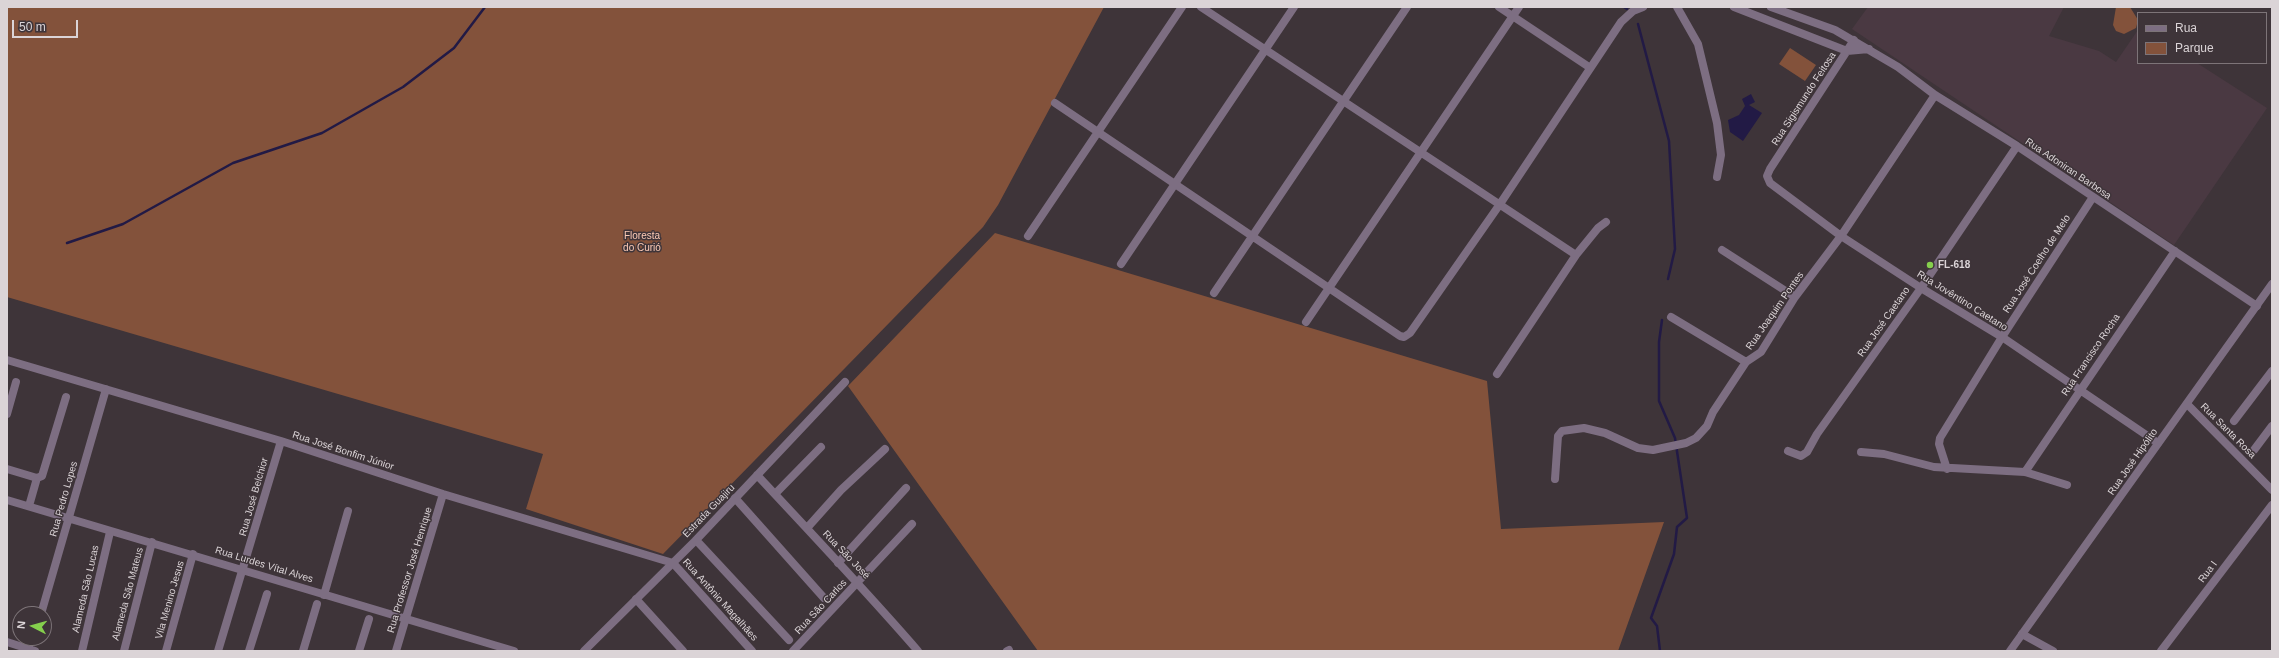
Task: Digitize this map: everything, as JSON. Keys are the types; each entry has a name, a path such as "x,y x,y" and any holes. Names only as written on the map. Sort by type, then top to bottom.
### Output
{"street":[{"path":"1028,236 1182,7"},
{"path":"1201,7 1576,254"},
{"path":"1121,264 1294,7"},
{"path":"1214,293 1407,7"},
{"path":"1499,7 1589,67"},
{"path":"1306,322 1519,7"},
{"path":"1054,103 1400,336 1407,336 1500,204 1589,67 1625,17 1643,7"},
{"path":"1677,7 1698,44 1717,123 1721,154 1717,178"},
{"path":"1734,7 1847,51 1869,49"},
{"name":"Rua Adoniran Barbosa","path":"1771,7 1836,30 1869,49 1898,67 1935,95 2017,146 2257,306"},
{"name":"Rua Sigismundo Feitosa","path":"1770,169 1854,40"},
{"name":"Rua Joaquim Pontes","path":"1555,479 1558,436 1562,431 1577,428 1591,429 1646,450 1692,441 1706,426 1713,412 1746,362 1761,352 1795,297 1841,236 1935,95"},
{"name":"Rua José Caetano","path":"1788,451 1801,456 1807,452 1817,434 1921,288 2017,146"},
{"name":"Rua Jovêntino Caetano","path":"1770,169 1767,176 1770,183 1841,236 2081,388 2158,443"},
{"name":"Rua José Coelho de Melo","path":"1947,468 1939,444 1940,438 2002,337 2093,197"},
{"path":"1497,374 1576,254 1598,228 1606,222"},
{"path":"1722,250 1795,297"},
{"name":"Rua Francisco Rocha","path":"2025,472 2175,251"},
{"name":"Rua José Hipólito","path":"2010,651 2272,284"},
{"path":"1671,317 1746,362"},
{"name":"Rua José Bonfim Júnior","path":"7,360 281,441 443,494 673,563"},
{"path":"2234,422 2272,371"},
{"path":"7,414 16,382"},
{"name":"Estrada Guajiru","path":"584,651 696,540 845,382"},
{"name":"Rua Pedro Lopes","path":"43,606 106,389"},
{"path":"7,469 37,478 42,476 66,397"},
{"name":"Rua Santa Rosa","path":"2187,404 2272,490"},
{"path":"2254,450 2272,426"},
{"name":"Rua José Belchior","path":"218,651 244,569 281,441"},
{"path":"775,494 821,447"},
{"path":"807,528 841,490 885,449"},
{"path":"1861,452 1884,454 1934,468 2025,472 2067,485"},
{"name":"Rua São José","path":"757,476 838,563 858,581 918,651"},
{"path":"29,506 37,478"},
{"path":"838,563 906,488"},
{"name":"Rua Professor José Henrique","path":"396,651 443,494"},
{"path":"735,498 824,598"},
{"name":"Rua Lurdes Vítal Alves","path":"7,500 69,518 110,532 152,542 244,569 406,620 514,651"},
{"name":"Rua I","path":"2161,651 2272,505"},
{"path":"324,595 348,511"},
{"name":"Rua São Carlos","path":"793,651 912,524"},
{"name":"Alameda São Lucas","path":"82,651 110,532"},
{"path":"696,540 789,640"},
{"name":"Alameda São Mateus","path":"124,651 152,542"},
{"name":"Vila Menino Jesus","path":"166,651 193,554"},
{"name":"Rua Antônio Magalhães","path":"673,563 752,651"},
{"path":"249,651 267,594"},
{"path":"636,599 683,651"},
{"path":"303,651 318,604"},
{"path":"359,651 368,619"},
{"path":"2022,634 2053,651"},
{"path":"7,642 30,650"}],"shaded area":[{"path":"1868,7 2064,7 2049,36 2099,51 2116,62 2137,31 2137,64 2199,64 2267,108 2174,245 1852,29"},
{"path":"1751,94 1755,102 1749,105 1762,113 1743,141 1730,132 1728,120 1739,115 1745,106 1742,99"}],"green space":[{"name":"Floresta do Curió","path":"7,7 1104,7 998,205 983,227 663,554 526,509 543,454 7,297"},
{"path":"2116,7 2130,7 2137,18 2136,28 2124,34 2116,31 2113,25"},
{"path":"1790,48 1816,65 1805,81 1779,64"},
{"path":"995,233 1487,381 1501,529 1664,522 1618,651 1038,651 848,386"}],"waterway":[{"path":"67,243 123,224 233,163 322,133 403,87 454,48 485,7"},
{"path":"1638,24 1669,141 1675,249 1668,279"},
{"path":"1660,651 1657,626 1651,618 1674,554 1677,527 1687,518 1675,438 1659,401 1659,342 1662,320"}],"place":[{"name":"FL-618","path":"1930,265"}]}
